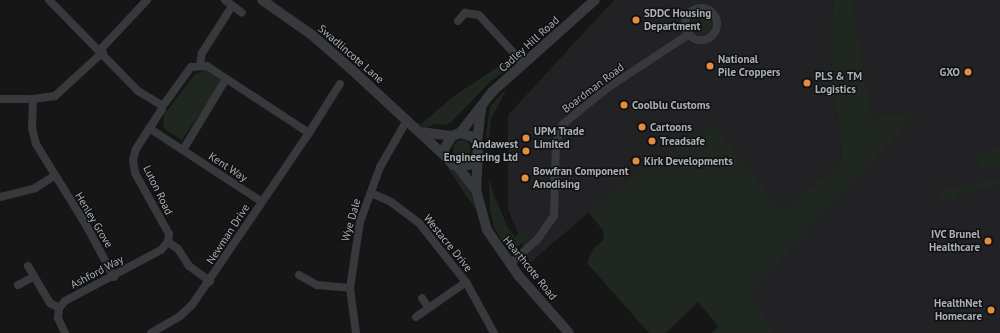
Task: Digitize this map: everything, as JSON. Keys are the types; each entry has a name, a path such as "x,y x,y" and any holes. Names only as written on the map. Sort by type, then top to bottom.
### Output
{"street":[{"path":"0,99 33,99 55,96 101,51 147,0"},
{"path":"225,0 242,13"},
{"name":"Swadlincote Lane","path":"262,0 312,35 373,87 406,122 420,132 446,157"},
{"name":"Cadley Hill Road","path":"456,134 523,63 595,0"},
{"path":"53,2 138,91 161,105 165,102 191,67 200,65 207,66 309,133"},
{"path":"200,65 202,52 232,6"},
{"path":"458,21 465,13 479,15 523,63"},
{"name":"Boardman Road","path":"510,264 537,240 554,216 556,142 563,124 606,89 689,34"},
{"path":"182,150 226,79"},
{"name":"Newman Drive","path":"151,333 180,316 210,281 340,84"},
{"name":"Henley Grove","path":"33,99 32,128 36,144 54,176 86,225 114,276"},
{"name":"Luton Road","path":"161,105 162,109 136,149 133,160 135,173 169,234 168,242"},
{"path":"477,142 467,134 456,134 444,149 446,157 458,166 469,165 478,154 477,142 481,107"},
{"name":"Wye Dale","path":"356,333 350,288 360,222 380,167 406,122"},
{"name":"Kent Way","path":"149,128 262,202"},
{"name":"Swadlincote Lane","path":"420,132 456,134"},
{"name":"Hearthcote Road","path":"478,154 476,190 487,230 510,264 569,333"},
{"name":"Hearthcote Road","path":"458,166 476,190"},
{"path":"0,197 34,188 54,176"},
{"name":"Westacre Drive","path":"371,194 391,202 419,223 466,282 494,333"},
{"path":"168,242 178,248 189,266 210,281"},
{"name":"Ashford Way","path":"59,308 65,302 161,250 168,242"},
{"path":"28,266 50,303 59,308 58,318 65,333"},
{"path":"299,274 317,285 350,288"},
{"path":"18,285 34,277"},
{"name":"Westacre Drive","path":"416,317 428,307 466,282"},
{"path":"422,298 428,307"}],"shaded area":[{"path":"614,0 833,0 830,49 842,162 782,211 713,122 620,185 530,263 508,209 508,115"},
{"path":"833,0 852,0 872,118 919,112 750,293 772,333 712,333 718,326 698,302 666,333 649,333 587,263 593,249 604,240 603,230 588,212 620,185 713,122 782,211 842,162 830,49"},
{"path":"849,0 1000,0 1000,333 712,333 918,113 872,118"},
{"path":"701,14 708,17 711,24 708,31 701,34 694,31 691,24 694,17"},
{"path":"511,58 511,66 490,82 451,122 445,125 435,124 426,128 411,122 383,91 412,121 421,124 454,96"},
{"path":"206,70 222,81 182,140 163,128 164,115 195,74"},
{"path":"507,88 491,119 488,146 486,136 490,107"},
{"path":"462,140 468,143 471,149 468,155 462,158 456,155 453,149 456,143"},
{"path":"1000,149 1000,166 977,171 979,160 974,151"},
{"path":"448,168 457,172 468,185 477,212"},
{"path":"1000,177 1000,185 955,195 956,200 941,204 938,191"},
{"path":"489,178 493,193 508,228 515,237 521,230 528,235 528,238 517,247 511,248 503,243 494,227 490,210"}],"place":[{"name":"SDDC Housing Department","path":"636,20"},
{"name":"National Pile Croppers","path":"710,66"},
{"name":"GXO","path":"968,72"},
{"name":"PLS & TM Logistics","path":"807,83"},
{"name":"Coolblu Customs","path":"624,105"},
{"name":"Cartoons","path":"642,127"},
{"name":"UPM Trade Limited","path":"526,138"},
{"name":"Treadsafe","path":"652,141"},
{"name":"Andawest Engineering Ltd","path":"526,151"},
{"name":"Kirk Developments","path":"636,161"},
{"name":"Bowfran Component Anodising","path":"525,178"},
{"name":"IVC Brunel Healthcare","path":"988,241"},
{"name":"HealthNet Homecare","path":"991,310"}]}
